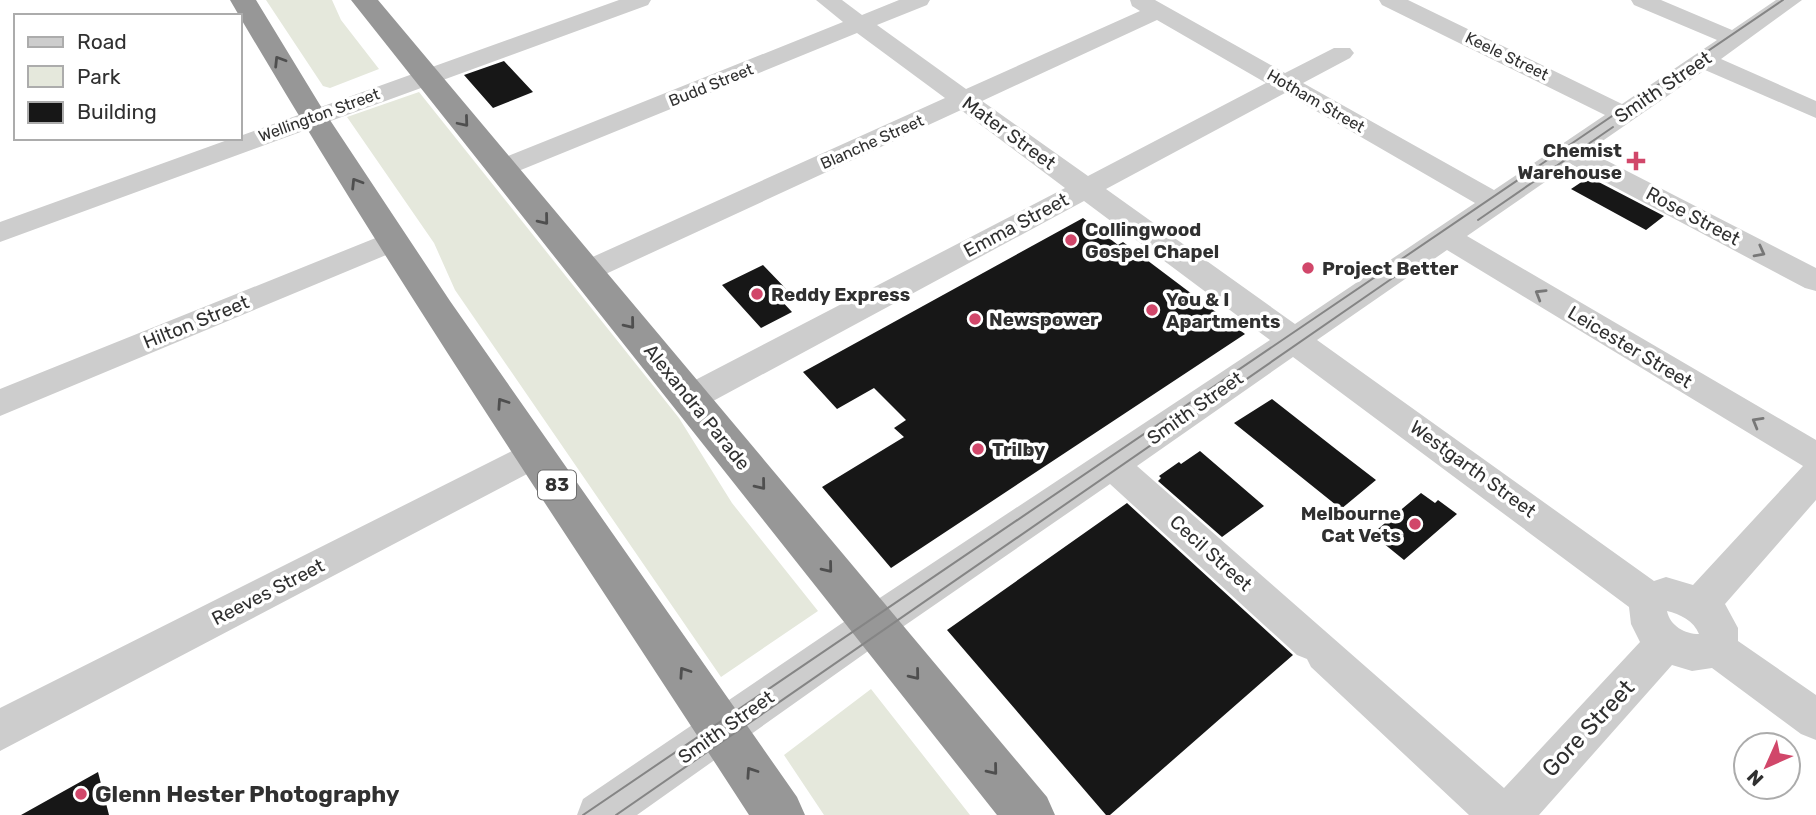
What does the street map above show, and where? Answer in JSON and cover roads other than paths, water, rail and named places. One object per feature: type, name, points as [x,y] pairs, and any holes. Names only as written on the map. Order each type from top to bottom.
[{"type":"highway","name":"Alexandra Parade","points":[[364,0],[1030,815]]},
{"type":"highway","name":"83","points":[[247,6],[393,241],[779,815]]},
{"type":"street","name":"Wellington Street","points":[[242,139],[621,0]]},
{"type":"street","name":"Wellington Street","points":[[423,72],[640,0]]},
{"type":"street","name":"Mater Street","points":[[827,0],[1084,189],[1295,339]]},
{"type":"street","name":"Budd Street","points":[[502,168],[919,0]]},
{"type":"street","name":"Keele Street","points":[[1390,0],[1623,114]]},
{"type":"street","points":[[1643,0],[1734,38]]},
{"type":"street","name":"Smith Street","points":[[599,815],[874,624],[1791,0]]},
{"type":"street","name":"Hotham Street","points":[[1148,6],[1494,202]]},
{"type":"street","name":"Blanche Street","points":[[587,271],[965,100],[1148,6]]},
{"type":"street","name":"Emma Street","points":[[690,397],[1342,53]]},
{"type":"street","points":[[1703,60],[1816,110]]},
{"type":"street","name":"Wellington Street","points":[[242,132],[311,112]]},
{"type":"street","points":[[0,220],[220,140]]},
{"type":"street","name":"Wellington Street","points":[[0,232],[238,140]]},
{"type":"street","name":"Rose Street","points":[[1569,152],[1816,281]]},
{"type":"street","name":"Leicester Street","points":[[1445,236],[1816,457]]},
{"type":"street","name":"Hilton Street","points":[[0,403],[393,241]]},
{"type":"street","name":"Westgarth Street","points":[[1295,339],[1650,600]]},
{"type":"street","name":"Reeves Street","points":[[0,730],[536,453]]},
{"type":"street","name":"Cecil Street","points":[[1111,464],[1501,815]]},
{"type":"street","points":[[1699,605],[1816,476]]},
{"type":"street","points":[[1677,595],[1699,605],[1716,622],[1720,641],[1716,648],[1700,654],[1690,653],[1667,642],[1651,625],[1648,615],[1650,600],[1657,596],[1677,595]]},
{"type":"street","name":"Gore Street","points":[[1509,815],[1667,642]]},
{"type":"street","points":[[1716,648],[1816,720]]},
{"type":"tram line","points":[[583,815],[1783,0]]},
{"type":"tram line","points":[[1478,220],[1613,127]]},
{"type":"tram line","points":[[616,815],[1397,275]]},
{"type":"place","name":"Chemist Warehouse","points":[[1636,161]]},
{"type":"place","name":"Collingwood Gospel Chapel","points":[[1071,240]]},
{"type":"place","name":"Project Better","points":[[1308,268]]},
{"type":"place","name":"Reddy Express","points":[[757,294]]},
{"type":"place","name":"You & I Apartments","points":[[1152,310]]},
{"type":"place","name":"Newspower","points":[[975,319]]},
{"type":"place","name":"Trilby","points":[[978,449]]},
{"type":"place","name":"Melbourne Cat Vets","points":[[1415,524]]},
{"type":"place","name":"Glenn Hester Photography","points":[[81,794]]}]
